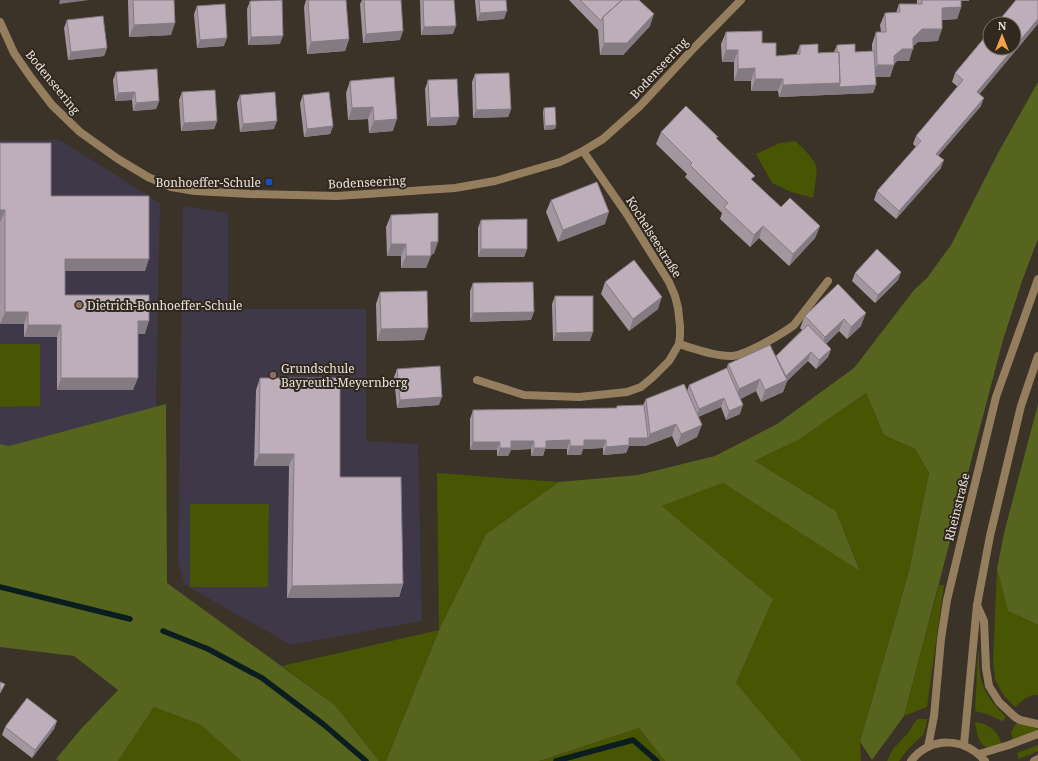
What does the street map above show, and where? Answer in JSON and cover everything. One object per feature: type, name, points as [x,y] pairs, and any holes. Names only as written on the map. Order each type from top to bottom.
[{"type":"street","name":"Bodenseering","points":[[0,22],[14,53],[52,104],[80,132],[118,159],[148,177],[179,189],[195,191],[338,196],[455,188],[495,181],[560,162],[583,151],[603,139],[640,106],[741,0]]},
{"type":"street","name":"Kochelseestraße","points":[[477,380],[524,395],[578,398],[627,392],[641,387],[653,377],[669,361],[679,344],[680,326],[678,308],[669,282],[626,213],[583,151]]},
{"type":"street","name":"Rheinstraße","points":[[928,747],[934,716],[941,639],[947,600],[996,398],[1038,279]]},
{"type":"street","points":[[679,344],[718,355],[734,356],[743,353],[794,325],[828,281]]},
{"type":"street","points":[[964,746],[977,605],[990,536],[1021,406],[1038,356]]},
{"type":"street","points":[[977,605],[984,621],[986,668],[989,686],[999,702],[1015,717],[1020,720],[1038,724]]},
{"type":"street","points":[[911,761],[919,752],[934,744],[951,742],[964,746],[982,758],[1009,745],[1038,734]]},
{"type":"street","points":[[1034,761],[1038,759]]},
{"type":"shaded area","name":"Dietrich-Bonhoeffer-Schule","points":[[0,140],[60,140],[160,203],[156,407],[9,446],[0,445]]},
{"type":"shaded area","name":"Grundschule Bayreuth-Meyernberg","points":[[183,206],[228,213],[228,309],[366,309],[366,441],[418,444],[422,621],[291,645],[185,585],[178,563]]},
{"type":"green space","points":[[1038,82],[1038,239],[1022,281],[1003,340],[904,716],[872,760],[860,742],[909,571],[929,473],[915,449],[884,435],[866,393],[800,439],[755,461],[836,511],[860,571],[723,483],[662,506],[773,599],[736,683],[802,761],[665,761],[639,728],[539,761],[386,761],[439,630],[486,534],[559,482],[638,475],[715,456],[777,424],[854,368],[914,290],[927,278],[951,245],[998,153]]},
{"type":"green space","points":[[795,141],[810,156],[816,166],[813,198],[791,192],[772,183],[756,154],[780,143]]},
{"type":"green space","points":[[0,344],[40,344],[40,406],[0,407]]},
{"type":"green space","points":[[866,393],[884,435],[915,449],[929,473],[909,571],[860,742],[861,761],[802,761],[736,683],[773,599],[662,506],[723,483],[860,570],[836,511],[755,461],[800,439]]},
{"type":"green space","points":[[166,404],[167,583],[335,705],[379,761],[241,761],[201,725],[154,707],[118,761],[59,761],[56,759],[80,730],[118,690],[74,656],[0,647],[0,444],[9,446]]},
{"type":"green space","points":[[1038,404],[1038,625],[1008,611],[997,569],[1004,533]]},
{"type":"green space","points":[[437,473],[559,482],[486,534],[439,630]]},
{"type":"green space","points":[[190,504],[269,504],[268,587],[190,587]]},
{"type":"green space","points":[[997,569],[1008,611],[1038,625],[1038,695],[1028,697],[1015,707],[1004,696],[995,680],[993,661]]},
{"type":"green space","points":[[939,585],[944,585],[927,707],[904,716]]},
{"type":"green space","points":[[439,630],[386,761],[379,761],[335,705],[282,666]]},
{"type":"green space","points":[[978,653],[981,681],[990,698],[1006,717],[1002,721],[987,714],[975,711]]},
{"type":"green space","points":[[154,707],[201,725],[241,761],[118,761]]},
{"type":"green space","points":[[927,719],[923,735],[908,749],[899,761],[887,761],[893,749],[909,732],[916,720]]},
{"type":"green space","points":[[975,722],[993,729],[1002,745],[992,748],[981,743]]},
{"type":"green space","points":[[1016,723],[1038,726],[1038,731],[1013,741],[1011,733]]},
{"type":"green space","points":[[639,728],[665,761],[539,761]]},
{"type":"green space","points":[[1038,745],[1038,751],[1019,759],[1017,753]]},
{"type":"building","points":[[133,0],[174,0],[175,23],[134,25]]},
{"type":"building","points":[[282,0],[283,36],[251,37],[250,1]]},
{"type":"building","points":[[308,0],[346,0],[349,39],[311,42]]},
{"type":"building","points":[[364,0],[401,0],[403,31],[366,34]]},
{"type":"building","points":[[423,0],[454,0],[456,26],[424,27]]},
{"type":"building","points":[[479,0],[506,0],[507,11],[480,13]]},
{"type":"building","points":[[580,0],[622,0],[603,17],[601,21]]},
{"type":"building","points":[[622,0],[639,0],[654,14],[627,43],[604,43],[603,17]]},
{"type":"building","points":[[922,0],[961,0],[961,7],[942,8],[942,29],[922,29],[913,38],[913,49],[902,49],[894,56],[894,65],[877,65],[876,32],[886,32],[885,13],[900,12],[899,4],[922,4]]},
{"type":"building","points":[[1016,0],[1038,0],[1038,19],[1022,38],[1022,16],[1003,16]]},
{"type":"building","points":[[225,4],[227,38],[200,40],[197,6]]},
{"type":"building","points":[[103,16],[107,48],[71,52],[67,20]]},
{"type":"building","points":[[762,31],[762,43],[776,43],[776,56],[800,54],[800,45],[818,44],[818,53],[839,52],[840,83],[783,85],[783,79],[755,79],[755,68],[738,69],[738,50],[726,50],[726,32]]},
{"type":"building","points":[[982,41],[982,56],[1007,56],[977,92],[984,98],[936,154],[944,160],[899,211],[877,191],[921,141],[916,136],[963,80],[955,73]]},
{"type":"building","points":[[855,44],[855,52],[874,51],[876,85],[839,87],[839,52],[837,52],[837,45]]},
{"type":"building","points":[[157,69],[159,101],[136,103],[135,92],[118,93],[116,72]]},
{"type":"building","points":[[509,73],[511,109],[476,110],[475,74]]},
{"type":"building","points":[[394,77],[397,119],[374,121],[373,107],[352,108],[350,81]]},
{"type":"building","points":[[457,79],[459,117],[430,118],[428,80]]},
{"type":"building","points":[[215,90],[217,121],[184,123],[182,92]]},
{"type":"building","points":[[275,92],[277,121],[243,124],[240,95]]},
{"type":"building","points":[[329,92],[333,126],[307,129],[303,95]]},
{"type":"building","points":[[686,106],[755,176],[751,179],[781,207],[790,198],[820,226],[793,254],[763,226],[754,235],[724,207],[728,203],[690,165],[692,163],[661,132]]},
{"type":"building","points":[[555,107],[556,125],[545,126],[544,108]]},
{"type":"building","points":[[0,143],[51,143],[51,196],[149,196],[149,259],[65,259],[65,295],[149,295],[149,321],[138,321],[138,378],[61,378],[61,325],[28,325],[28,312],[5,312],[5,210],[0,210]]},
{"type":"building","points":[[597,182],[609,212],[563,230],[551,200]]},
{"type":"building","points":[[438,213],[438,242],[431,242],[431,256],[406,256],[406,244],[391,244],[391,215]]},
{"type":"building","points":[[527,219],[527,249],[481,249],[481,220]]},
{"type":"building","points":[[877,249],[901,272],[878,295],[855,273]]},
{"type":"building","points":[[634,260],[662,297],[633,319],[605,282]]},
{"type":"building","points":[[533,282],[534,312],[473,313],[473,283]]},
{"type":"building","points":[[838,284],[866,313],[851,327],[844,319],[825,337],[805,316]]},
{"type":"building","points":[[427,291],[428,328],[381,329],[380,292]]},
{"type":"building","points":[[555,296],[593,296],[593,332],[556,333]]},
{"type":"building","points":[[808,325],[831,349],[819,360],[811,352],[786,376],[776,356]]},
{"type":"building","points":[[770,345],[787,380],[765,390],[760,379],[739,389],[728,364]]},
{"type":"building","points":[[440,366],[442,397],[400,400],[397,369]]},
{"type":"building","points":[[727,368],[743,405],[729,411],[724,398],[699,409],[689,385]]},
{"type":"building","points":[[260,378],[340,378],[340,477],[401,477],[403,584],[292,586],[294,454],[259,454]]},
{"type":"building","points":[[684,384],[702,425],[681,434],[676,424],[650,434],[646,399]]},
{"type":"building","points":[[644,405],[648,438],[629,438],[629,445],[606,447],[606,440],[584,440],[584,446],[570,446],[570,440],[546,441],[546,448],[534,448],[534,441],[511,441],[511,448],[500,448],[500,442],[473,442],[473,410],[617,408],[617,406]]},
{"type":"building","points":[[0,682],[5,684],[0,693]]},
{"type":"building","points":[[27,698],[57,721],[35,750],[5,727]]},
{"type":"waterway","points":[[0,587],[130,619]]},
{"type":"waterway","points":[[163,631],[208,649],[262,678],[323,724],[366,761]]},
{"type":"waterway","points":[[556,761],[633,740],[657,761]]},
{"type":"place","name":"Bonhoeffer-Schule","points":[[269,182]]},
{"type":"place","name":"Dietrich-Bonhoeffer-Schule","points":[[79,305]]},
{"type":"place","name":"Grundschule Bayreuth-Meyernberg","points":[[273,375]]}]
